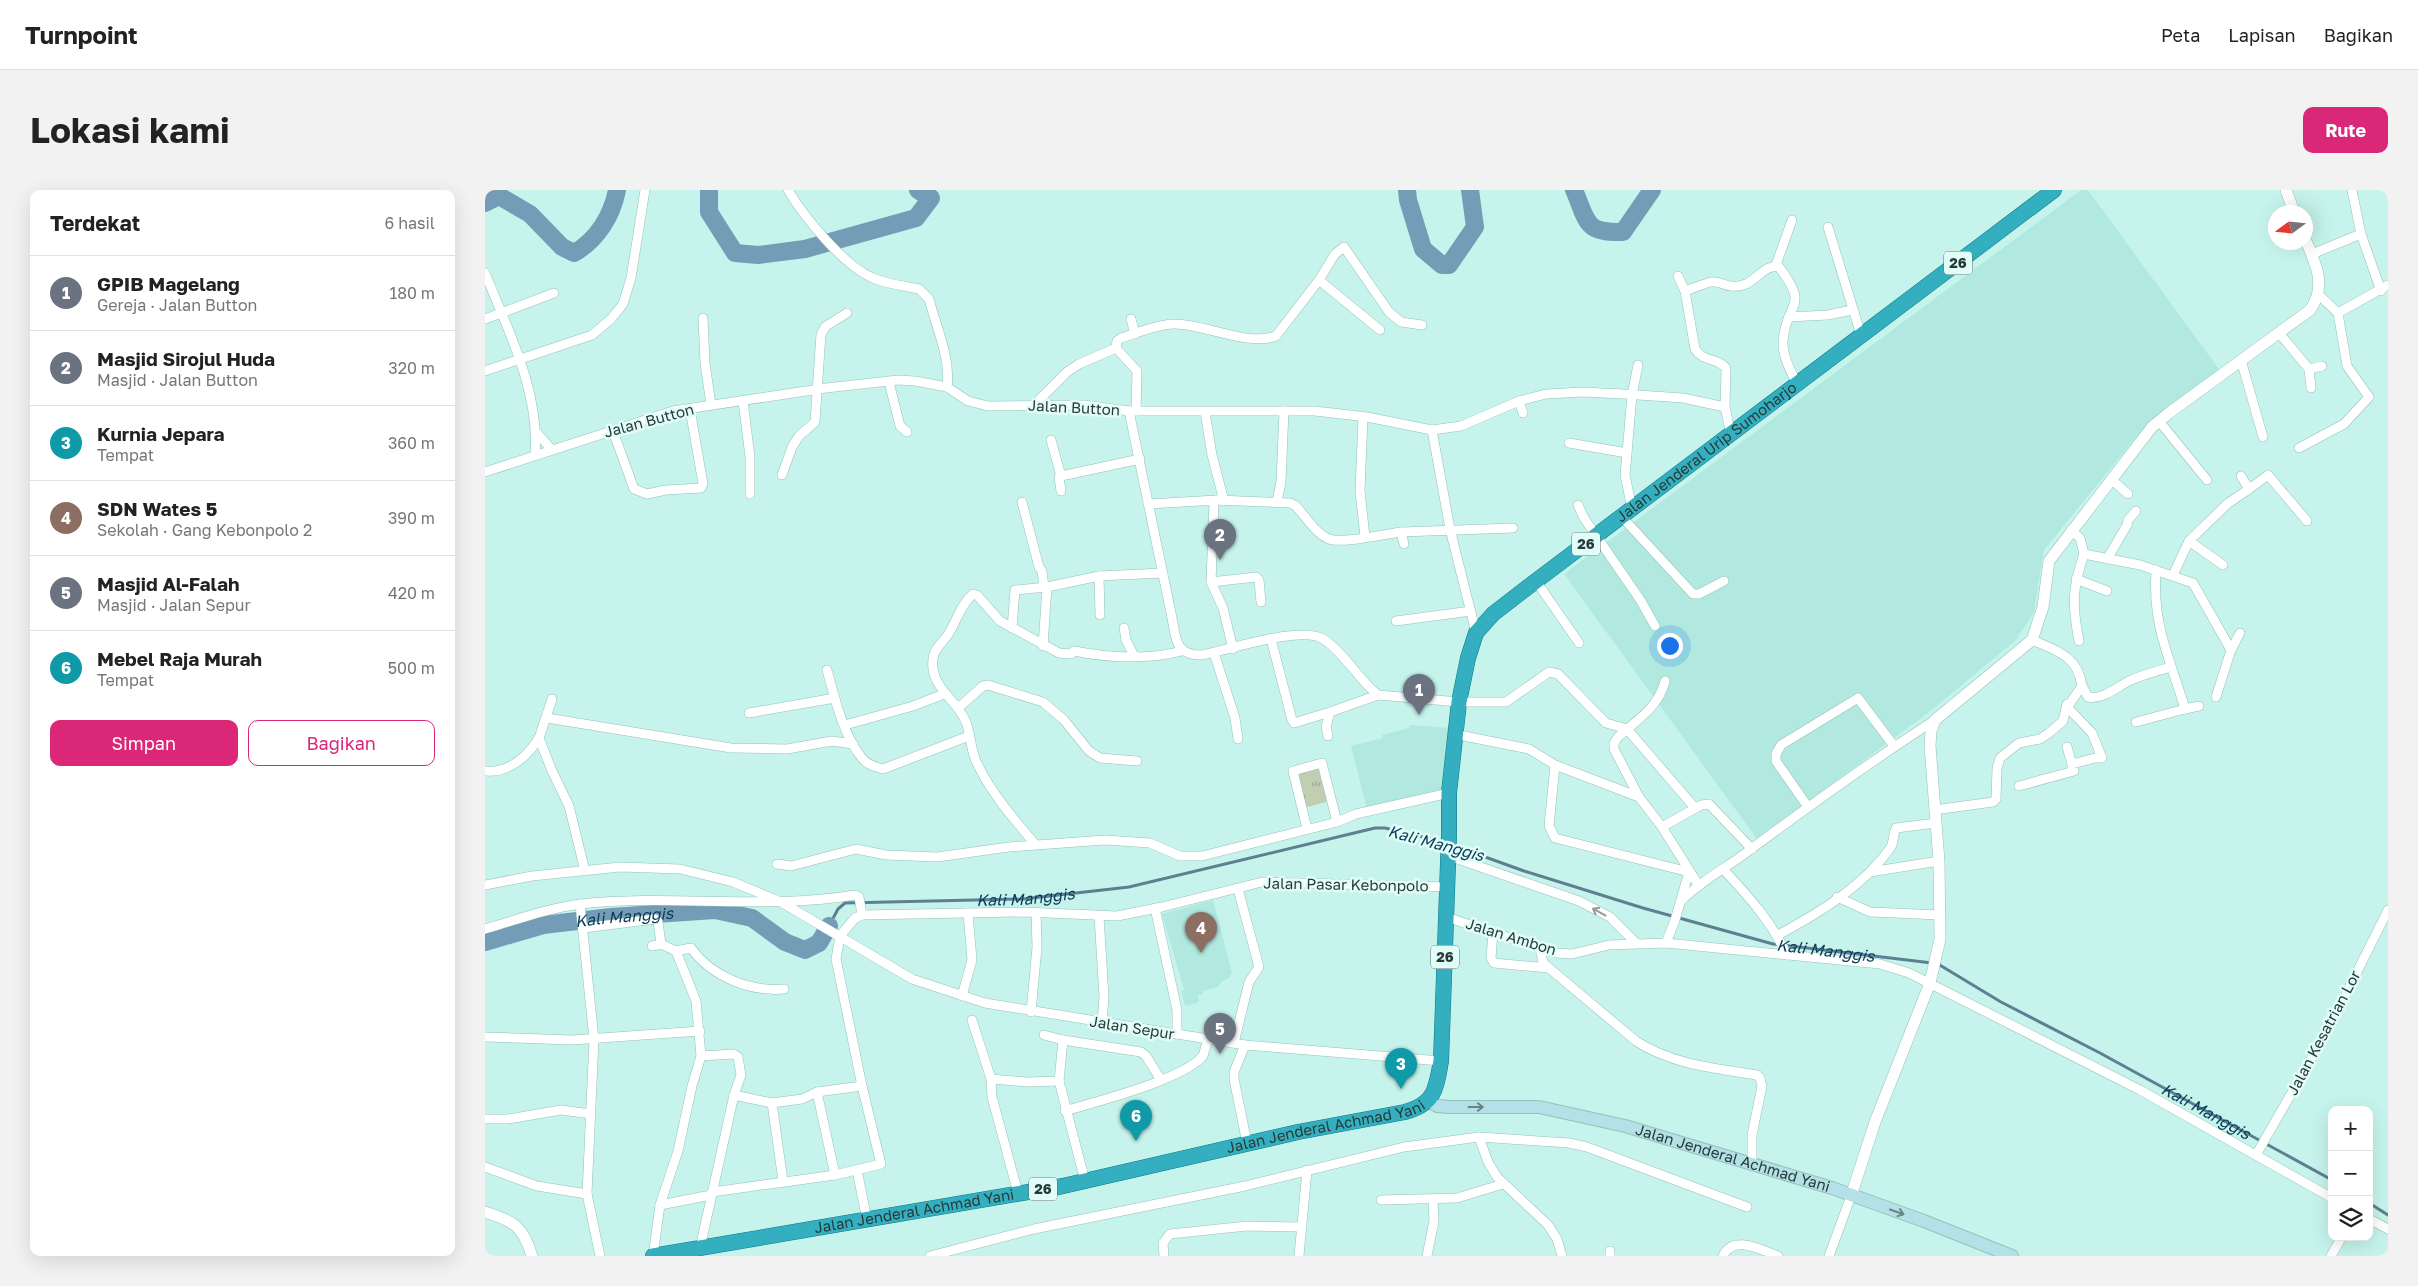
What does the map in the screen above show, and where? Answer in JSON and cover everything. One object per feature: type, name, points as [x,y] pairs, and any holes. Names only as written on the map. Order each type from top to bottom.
[{"type":"highway","name":"Jalan Jenderal Urip Sumoharjo","points":[[1429,1101],[1437,1085],[1441,1061],[1449,854],[1449,793],[1454,734],[1467,658],[1476,633],[1493,614],[2054,190]]},
{"type":"highway","name":"Jalan Jenderal Achmad Yani","points":[[653,1256],[701,1252],[1085,1181],[1247,1143],[1405,1112],[1419,1108],[1429,1101]]},
{"type":"main road","name":"Jalan Jenderal Achmad Yani","points":[[1429,1101],[1437,1106],[1450,1108],[1539,1107],[1625,1126],[1711,1150],[1851,1196],[1924,1221],[2012,1256]]},
{"type":"street","points":[[485,371],[592,335],[611,319],[623,304],[631,278],[645,190]]},
{"type":"street","points":[[788,190],[811,224],[822,233],[841,256],[874,279],[919,289],[925,294],[929,299],[945,356],[949,375],[947,387]]},
{"type":"street","points":[[2285,190],[2292,205]]},
{"type":"street","points":[[2338,313],[2385,288],[2361,234],[2353,190]]},
{"type":"street","points":[[1685,291],[1713,282],[1728,287],[1741,286],[1776,265],[1792,220]]},
{"type":"street","points":[[1828,226],[1861,335]]},
{"type":"street","points":[[2312,254],[2361,234]]},
{"type":"street","points":[[1116,348],[1117,341],[1121,338],[1172,324],[1193,326],[1218,333],[1268,339],[1276,336],[1319,280],[1335,254],[1344,247],[1389,312],[1401,322],[1422,325]]},
{"type":"street","points":[[1681,902],[1699,886],[1724,870],[1808,807],[1894,746],[1935,720],[2032,640],[2043,607],[2049,561],[2071,530],[2159,421],[2279,333],[2309,310],[2316,302],[2320,281],[2310,250]]},
{"type":"street","points":[[1776,265],[1784,273],[1795,292],[1797,301],[1789,316],[1783,341],[1785,353],[1797,384]]},
{"type":"street","points":[[485,273],[519,361],[529,394],[537,433],[535,455]]},
{"type":"street","points":[[1678,276],[1685,291],[1695,349],[1699,356],[1717,362],[1726,368],[1725,406],[1731,435]]},
{"type":"street","points":[[1319,280],[1380,330]]},
{"type":"street","points":[[485,319],[554,293]]},
{"type":"street","points":[[2299,448],[2344,424],[2369,398],[2347,366],[2338,313],[2318,294]]},
{"type":"street","points":[[1789,316],[1827,315],[1852,310]]},
{"type":"street","points":[[782,475],[792,447],[799,436],[815,422],[821,334],[826,326],[847,313]]},
{"type":"street","points":[[703,318],[705,363],[711,406]]},
{"type":"street","points":[[1131,319],[1135,334]]},
{"type":"street","points":[[2279,333],[2309,369],[2311,388]]},
{"type":"street","points":[[1116,348],[1137,371],[1132,411],[1315,411],[1363,417],[1432,430],[1461,426],[1519,401],[1546,394],[1583,392],[1683,398],[1725,406]]},
{"type":"street","points":[[1035,404],[1067,372],[1079,364],[1116,348]]},
{"type":"street","points":[[2241,360],[2263,437]]},
{"type":"street","points":[[1638,365],[1632,395],[1625,475],[1627,513],[1688,591],[1699,594],[1724,582]]},
{"type":"street","points":[[2309,369],[2322,366]]},
{"type":"street","name":"Jalan Button","points":[[485,472],[673,411],[816,390],[907,380],[947,387],[968,401],[979,405],[1083,405],[1132,411],[1148,504],[1178,644],[1182,651]]},
{"type":"street","points":[[889,382],[900,426],[907,432]]},
{"type":"street","points":[[743,400],[750,456],[750,494]]},
{"type":"street","points":[[1519,401],[1523,413]]},
{"type":"street","points":[[613,431],[634,489],[642,494],[647,494],[666,490],[701,488],[703,484],[691,408]]},
{"type":"street","points":[[1277,502],[1281,482],[1284,411]]},
{"type":"street","points":[[1205,412],[1221,500]]},
{"type":"street","points":[[1363,417],[1360,491],[1365,537]]},
{"type":"street","points":[[2159,421],[2207,480]]},
{"type":"street","points":[[1432,430],[1450,529],[1476,633]]},
{"type":"street","points":[[537,433],[552,450]]},
{"type":"street","points":[[1051,440],[1061,476],[1059,477],[1061,491]]},
{"type":"street","points":[[1569,443],[1627,453]]},
{"type":"street","points":[[1061,476],[1140,459]]},
{"type":"street","points":[[2173,575],[2189,541],[2227,504],[2269,475],[2307,521]]},
{"type":"street","points":[[2241,476],[2249,489]]},
{"type":"street","points":[[2112,480],[2128,494]]},
{"type":"street","points":[[1221,500],[1213,504],[1211,582],[1223,608],[1233,649]]},
{"type":"street","points":[[1148,504],[1221,500],[1277,502],[1296,506],[1323,536],[1330,540],[1341,541],[1401,532],[1513,528]]},
{"type":"street","points":[[1022,502],[1045,587],[1043,646]]},
{"type":"street","points":[[1578,505],[1584,518],[1598,535],[1655,626]]},
{"type":"street","points":[[2107,559],[2128,520],[2136,511]]},
{"type":"street","points":[[2071,530],[2080,538],[2084,554],[2076,579],[2073,608],[2079,641]]},
{"type":"street","points":[[1401,532],[1404,544]]},
{"type":"street","points":[[2189,541],[2223,565]]},
{"type":"street","points":[[2084,554],[2156,570],[2193,583],[2231,650]]},
{"type":"street","points":[[2156,570],[2154,594],[2157,622],[2185,709]]},
{"type":"street","points":[[1012,628],[1015,590],[1045,587],[1099,576],[1163,573]]},
{"type":"street","points":[[1099,576],[1100,615]]},
{"type":"street","points":[[1211,582],[1256,578],[1259,580],[1261,602]]},
{"type":"street","points":[[2076,579],[2107,592]]},
{"type":"street","points":[[1537,581],[1579,643]]},
{"type":"street","points":[[1035,844],[1001,804],[975,760],[966,721],[958,708],[944,694],[933,668],[934,655],[973,594],[977,595],[995,616],[1012,628],[1043,646],[1064,654],[1071,654],[1074,651],[1095,655],[1157,656],[1182,651],[1191,655],[1214,653],[1300,634],[1319,636],[1355,669],[1378,695]]},
{"type":"street","points":[[1396,621],[1471,611]]},
{"type":"street","points":[[1123,628],[1126,640],[1134,656]]},
{"type":"street","points":[[2216,697],[2231,650],[2240,632]]},
{"type":"street","points":[[1271,639],[1294,723],[1378,695],[1459,702],[1505,702],[1549,672],[1558,674],[1606,723],[1627,729],[1695,808]]},
{"type":"street","points":[[2032,640],[2072,660],[2079,671],[2082,685],[2087,695],[2094,697],[2113,691],[2129,681],[2171,667]]},
{"type":"street","points":[[1214,653],[1235,718],[1238,738]]},
{"type":"street","points":[[827,670],[835,698],[853,744],[863,760],[873,766],[883,769],[969,736]]},
{"type":"street","points":[[1665,681],[1662,694],[1657,702],[1618,736],[1614,743],[1614,749],[1639,797],[1662,827],[1699,886]]},
{"type":"street","points":[[958,708],[983,686],[988,685],[1005,690],[1038,700],[1049,707],[1095,755],[1109,760],[1137,761]]},
{"type":"street","points":[[1935,810],[1993,802],[1996,799],[1997,768],[2000,758],[2019,743],[2040,739],[2063,721],[2066,705],[2080,685],[2082,685]]},
{"type":"street","points":[[2072,764],[2102,758],[2092,733],[2068,706],[2082,685]]},
{"type":"street","points":[[832,741],[846,727],[944,694]]},
{"type":"street","points":[[749,713],[835,698]]},
{"type":"street","points":[[1808,807],[1776,761],[1776,754],[1781,745],[1858,698],[1894,746]]},
{"type":"street","points":[[485,771],[502,770],[517,763],[533,748],[547,718],[552,699]]},
{"type":"street","points":[[2136,722],[2199,706]]},
{"type":"street","points":[[1328,736],[1326,726],[1330,712]]},
{"type":"street","points":[[2058,732],[2074,714]]},
{"type":"street","points":[[547,718],[731,748],[787,749],[832,741],[853,744]]},
{"type":"street","points":[[1829,1256],[1875,1122],[1930,983],[1937,955],[1940,939],[1939,861],[1930,746],[1931,731],[1935,720]]},
{"type":"street","points":[[1454,734],[1529,749],[1555,765],[1639,797]]},
{"type":"street","points":[[539,738],[569,806],[585,871]]},
{"type":"street","points":[[2019,786],[2074,771],[2067,747]]},
{"type":"street","points":[[1307,829],[1293,771],[1321,763],[1337,822]]},
{"type":"street","points":[[1555,765],[1549,826],[1555,838],[1689,872]]},
{"type":"street","points":[[777,864],[791,866],[856,849],[886,855],[937,857],[1035,844],[1105,840],[1150,843],[1180,856],[1202,856],[1337,822],[1356,814],[1449,793]]},
{"type":"street","points":[[1662,827],[1695,808],[1712,804],[1752,849]]},
{"type":"street","points":[[1780,939],[1837,897],[1849,891],[1870,872],[1893,844],[1896,828],[1936,824]]},
{"type":"street","points":[[1449,854],[1579,901],[1609,917],[1636,943]]},
{"type":"street","points":[[1870,872],[1939,861]]},
{"type":"street","name":"Jalan Sepur","points":[[485,885],[532,876],[620,867],[680,869],[733,882],[781,902],[912,979],[985,1003],[1031,1012],[1245,1045],[1441,1061]]},
{"type":"street","points":[[1724,870],[1760,908],[1780,939],[1786,953]]},
{"type":"street","points":[[1666,943],[1681,902],[1689,872]]},
{"type":"street","name":"Jalan Pasar Kebonpolo","points":[[862,913],[1036,912],[1117,916],[1262,882],[1286,881],[1447,887]]},
{"type":"street","points":[[1234,1043],[1249,982],[1259,968],[1238,889]]},
{"type":"street","points":[[485,929],[543,912],[581,906],[667,900],[781,902],[855,895],[860,901],[862,913],[836,935],[836,959],[862,1086],[881,1164],[857,1170],[783,1181],[660,1205]]},
{"type":"street","points":[[1837,897],[1870,912],[1940,915]]},
{"type":"street","points":[[581,906],[594,1039],[587,1194],[600,1256]]},
{"type":"street","points":[[1155,908],[1177,1010],[1177,1034]]},
{"type":"street","name":"Jalan Kesatrian Lor","points":[[2256,1155],[2330,1026],[2388,910]]},
{"type":"street","points":[[1031,1012],[1037,957],[1036,912]]},
{"type":"street","points":[[961,996],[972,960],[969,913]]},
{"type":"street","points":[[1099,916],[1104,997],[1102,1023]]},
{"type":"street","name":"Jalan Ambon","points":[[1446,916],[1556,953],[1572,954],[1609,945],[1666,943],[1786,953],[1880,964],[1909,973],[2140,1090],[2328,1196]]},
{"type":"street","points":[[584,926],[655,919],[658,922],[657,945],[676,951],[691,948],[701,962],[749,988],[784,989]]},
{"type":"street","points":[[1493,932],[1491,958],[1494,963],[1550,968]]},
{"type":"street","points":[[1540,948],[1543,963],[1651,1051],[1689,1064],[1757,1075],[1761,1078],[1762,1086],[1752,1135],[1752,1164]]},
{"type":"street","points":[[653,1256],[660,1205],[678,1151],[692,1086],[701,1056],[696,1001],[676,951]]},
{"type":"street","points":[[973,1020],[991,1079],[992,1097],[1018,1193]]},
{"type":"street","points":[[485,1037],[572,1040],[700,1031]]},
{"type":"street","points":[[1044,1035],[1063,1040],[1141,1052],[1146,1056],[1161,1080]]},
{"type":"street","points":[[1065,1111],[1161,1080],[1200,1059],[1208,1039]]},
{"type":"street","points":[[1063,1040],[1059,1081],[1065,1111],[1085,1181]]},
{"type":"street","points":[[1245,1045],[1234,1072],[1234,1079],[1247,1143]]},
{"type":"street","points":[[701,1056],[734,1054],[738,1057],[741,1075],[712,1194],[701,1252]]},
{"type":"street","points":[[991,1079],[1027,1082],[1059,1081]]},
{"type":"street","points":[[735,1095],[772,1103],[802,1099],[817,1092],[862,1086]]},
{"type":"street","points":[[817,1092],[835,1174]]},
{"type":"street","points":[[772,1103],[783,1181]]},
{"type":"street","points":[[485,1119],[507,1119],[561,1110],[591,1114]]},
{"type":"street","points":[[1479,1137],[1488,1162],[1503,1184],[1548,1225],[1557,1239],[1561,1256]]},
{"type":"street","points":[[930,1256],[1034,1230],[1245,1186],[1403,1147],[1479,1137],[1569,1142],[1747,1207]]},
{"type":"street","points":[[485,1167],[537,1186],[587,1194]]},
{"type":"street","points":[[857,1170],[867,1220]]},
{"type":"street","points":[[1299,1256],[1307,1170]]},
{"type":"street","points":[[1381,1200],[1457,1198],[1503,1184]]},
{"type":"street","points":[[1427,1256],[1434,1220],[1433,1199]]},
{"type":"street","points":[[485,1212],[508,1219],[519,1227],[527,1239],[532,1256]]},
{"type":"street","points":[[2373,1221],[2388,1229]]},
{"type":"street","points":[[1164,1256],[1163,1243],[1170,1234],[1247,1226],[1303,1227]]},
{"type":"street","points":[[2331,1256],[2340,1241]]},
{"type":"street","points":[[1723,1256],[1729,1247],[1737,1244],[1750,1246],[1778,1256]]},
{"type":"shaded area","points":[[2081,190],[2088,190],[2221,372],[2141,431],[2044,550],[2034,612],[2016,640],[1928,713],[1757,839],[1564,574]]},
{"type":"shaded area","points":[[1409,725],[1450,728],[1447,790],[1367,809],[1351,746],[1383,738],[1382,735],[1409,728]]},
{"type":"shaded area","points":[[1213,900],[1232,973],[1218,987],[1203,991],[1203,994],[1198,995],[1199,1002],[1185,1006],[1181,991],[1184,990],[1162,914]]},
{"type":"green space","points":[[1320,767],[1329,801],[1304,808],[1296,774]]},
{"type":"waterway","points":[[485,203],[499,196],[530,214],[562,247],[574,253],[590,241],[602,226],[615,200],[617,190]]},
{"type":"waterway","points":[[709,190],[709,212],[735,253],[758,255],[805,249],[916,218],[931,198],[918,190]]},
{"type":"waterway","points":[[1407,190],[1408,200],[1423,249],[1442,265],[1449,265],[1475,227],[1470,190]]},
{"type":"waterway","points":[[1574,190],[1585,218],[1589,223],[1594,228],[1610,232],[1623,232],[1652,190]]},
{"type":"waterway","name":"Kali Manggis","points":[[829,926],[838,909],[845,903],[1023,899],[1129,887],[1375,828],[1385,828],[1444,842]]},
{"type":"waterway","name":"Kali Manggis","points":[[1452,845],[1524,871],[1643,908],[1773,944],[1932,963]]},
{"type":"waterway","name":"Kali Manggis","points":[[485,942],[543,925],[611,917],[715,910],[752,918],[785,942],[805,950],[819,943],[829,926]]},
{"type":"waterway","name":"Kali Manggis","points":[[1938,964],[2001,1002],[2100,1053],[2328,1178]]},
{"type":"waterway","name":"Kali Manggis","points":[[2373,1206],[2388,1215]]},
{"type":"place","name":"Masjid Sirojul Huda","points":[[1220,560]]},
{"type":"place","name":"GPIB Magelang","points":[[1419,715]]},
{"type":"place","name":"SDN Wates 5","points":[[1201,953]]},
{"type":"place","name":"Masjid Al-Falah","points":[[1220,1054]]},
{"type":"place","name":"Kurnia Jepara","points":[[1401,1089]]},
{"type":"place","name":"Mebel Raja Murah","points":[[1136,1141]]}]
